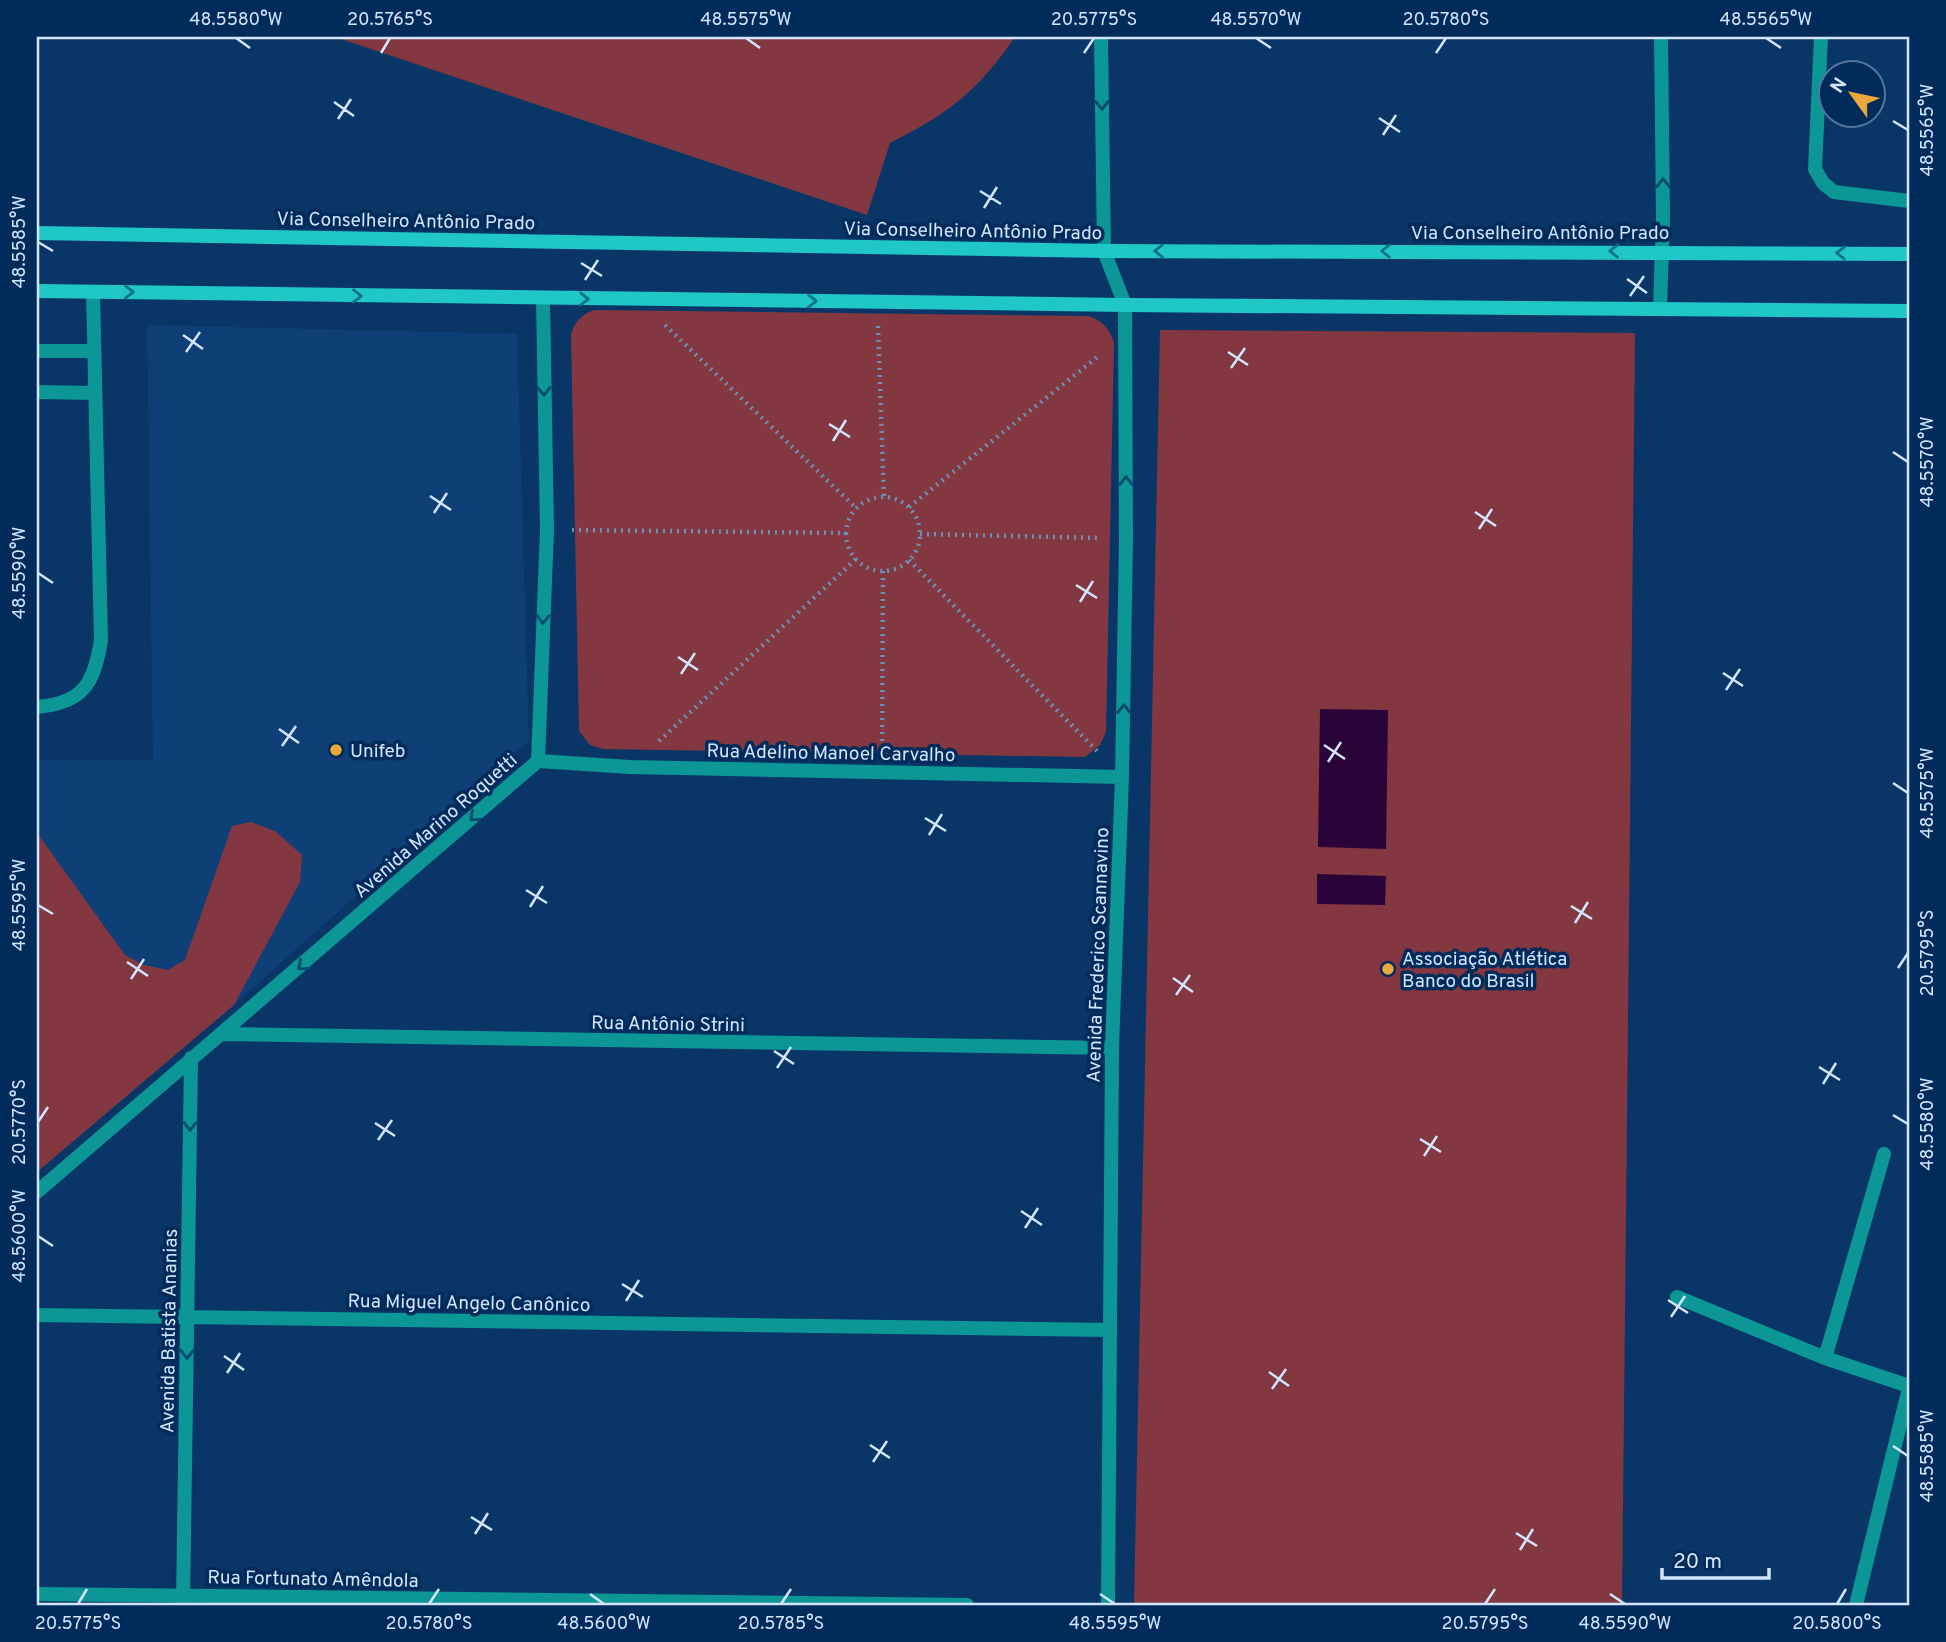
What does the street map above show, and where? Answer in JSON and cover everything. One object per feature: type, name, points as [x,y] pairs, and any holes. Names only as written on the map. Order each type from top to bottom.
[{"type":"main road","name":"Via Conselheiro Antônio Prado","points":[[37,233],[1104,251],[1909,254]]},
{"type":"main road","points":[[37,291],[639,300],[1909,312]]},
{"type":"street","points":[[1101,37],[1104,251],[1125,305]]},
{"type":"street","points":[[1660,308],[1663,217],[1661,37]]},
{"type":"street","points":[[1821,37],[1815,169],[1823,183],[1834,192],[1909,201]]},
{"type":"street","points":[[37,707],[68,702],[80,694],[97,666],[101,640],[93,292]]},
{"type":"street","name":"Avenida Marino Roquetti","points":[[37,1192],[538,761],[547,530],[543,298]]},
{"type":"street","name":"Avenida Frederico Scannavino","points":[[1108,1605],[1112,1048],[1122,777],[1126,538],[1125,305]]},
{"type":"street","points":[[37,351],[94,351]]},
{"type":"street","points":[[37,392],[95,393]]},
{"type":"street","name":"Rua Adelino Manoel Carvalho","points":[[538,761],[630,767],[1122,777]]},
{"type":"street","name":"Rua Antônio Strini","points":[[223,1034],[1112,1048]]},
{"type":"street","name":"Avenida Batista Ananias","points":[[183,1601],[191,1058]]},
{"type":"street","points":[[1825,1358],[1884,1154]]},
{"type":"street","points":[[1677,1297],[1825,1358],[1909,1387],[1856,1605]]},
{"type":"street","name":"Rua Miguel Angelo Canônico","points":[[37,1315],[1110,1330]]},
{"type":"street","name":"Rua Fortunato Amêndola","points":[[37,1594],[183,1601],[967,1605]]},
{"type":"path","points":[[639,300],[856,508]]},
{"type":"path","points":[[877,302],[884,497]]},
{"type":"path","points":[[909,507],[1125,336]]},
{"type":"path","points":[[884,497],[898,500],[909,507],[918,520],[920,534],[917,549],[909,560],[897,568],[883,571],[868,568],[856,559],[849,547],[846,533],[856,508],[869,499],[884,497]]},
{"type":"path","points":[[547,530],[846,533]]},
{"type":"path","points":[[920,534],[1126,538]]},
{"type":"path","points":[[630,767],[856,559]]},
{"type":"path","points":[[909,560],[1122,777]]},
{"type":"path","points":[[882,772],[883,571]]},
{"type":"shaded area","points":[[335,37],[1015,37],[988,72],[960,99],[929,122],[890,143],[867,215]]},
{"type":"shaded area","points":[[594,310],[1088,316],[1108,329],[1114,343],[1106,732],[1100,745],[1085,757],[603,749],[590,745],[579,731],[571,335],[579,319]]},
{"type":"shaded area","name":"Unifeb","points":[[147,325],[517,334],[529,741],[234,1005],[37,1172],[37,760],[153,760]]},
{"type":"shaded area","name":"Associação Atlética Banco do Brasil","points":[[1160,330],[1635,333],[1622,1605],[1134,1605]]},
{"type":"shaded area","points":[[1320,709],[1388,710],[1386,849],[1318,847]]},
{"type":"shaded area","points":[[251,822],[275,831],[302,855],[300,882],[234,1005],[37,1172],[37,833],[125,955],[144,965],[168,970],[185,960],[232,826]]},
{"type":"shaded area","points":[[1317,874],[1386,876],[1385,905],[1317,904]]},
{"type":"place","name":"Unifeb","points":[[336,750]]},
{"type":"place","name":"Associação Atlética Banco do Brasil","points":[[1388,969]]}]
